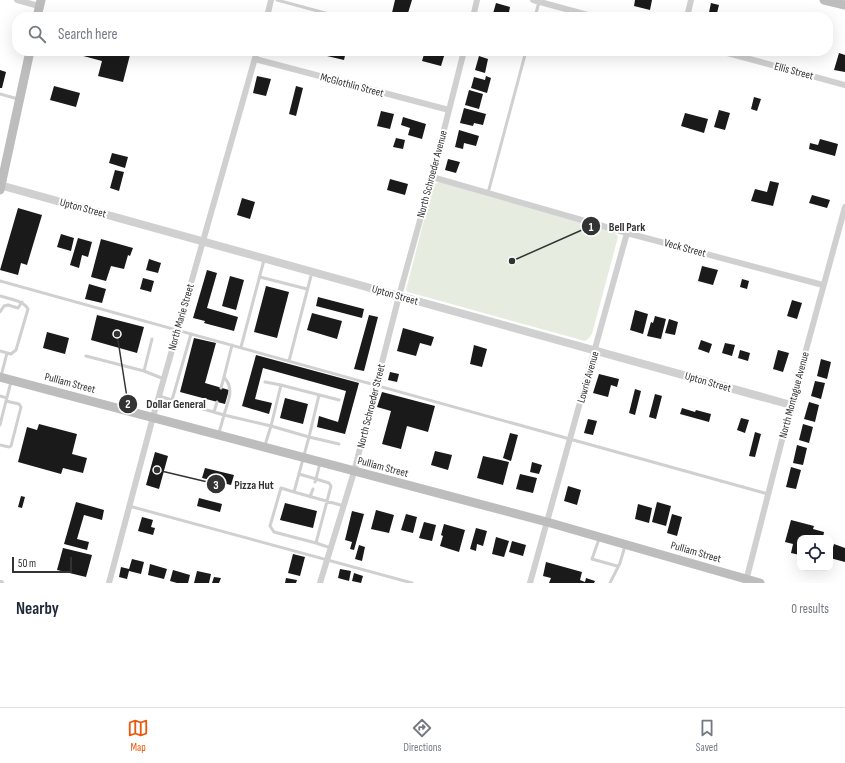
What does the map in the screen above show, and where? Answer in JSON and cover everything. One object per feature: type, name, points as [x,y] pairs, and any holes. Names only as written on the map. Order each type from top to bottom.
[{"type":"main road","points":[[824,0],[845,5]]},
{"type":"main road","points":[[0,187],[29,56]]},
{"type":"main road","name":"Pulliam Street","points":[[1,377],[354,472],[547,522],[746,581],[760,583]]},
{"type":"street","points":[[17,0],[40,3]]},
{"type":"street","points":[[268,12],[271,0]]},
{"type":"street","points":[[474,12],[477,0]]},
{"type":"street","points":[[688,12],[691,0]]},
{"type":"street","points":[[536,1],[577,12]]},
{"type":"street","name":"North Marie Street","points":[[109,583],[153,417],[256,56]]},
{"type":"street","name":"North Schroeder Avenue","points":[[399,296],[432,177],[463,56]]},
{"type":"street","name":"Ellis Street","points":[[738,56],[845,85]]},
{"type":"street","name":"McGlothlin Street","points":[[255,59],[448,110]]},
{"type":"street","name":"Veck Street","points":[[432,177],[627,233],[823,285]]},
{"type":"street","name":"Upton Street","points":[[0,187],[203,241],[791,405]]},
{"type":"street","name":"North Montague Avenue","points":[[746,581],[791,405],[845,207]]},
{"type":"street","name":"Lowrie Avenue","points":[[530,583],[627,233]]},
{"type":"street","name":"North Schroeder Street","points":[[320,583],[354,472],[399,296]]},
{"type":"lane","points":[[277,0],[321,12]]},
{"type":"lane","points":[[535,12],[536,1]]},
{"type":"lane","points":[[488,193],[525,56]]},
{"type":"lane","points":[[0,94],[19,99]]},
{"type":"lane","points":[[241,348],[265,259]]},
{"type":"lane","points":[[289,361],[312,272]]},
{"type":"lane","points":[[260,276],[308,289]]},
{"type":"lane","points":[[0,281],[768,494]]},
{"type":"lane","points":[[0,296],[22,302],[26,304],[28,309],[16,350],[11,354],[0,352]]},
{"type":"lane","points":[[0,312],[4,306],[8,305],[18,308],[22,302]]},
{"type":"lane","points":[[172,400],[191,334]]},
{"type":"lane","points":[[144,371],[152,339]]},
{"type":"lane","points":[[221,388],[232,345]]},
{"type":"lane","points":[[1,377],[7,353]]},
{"type":"lane","points":[[86,356],[144,371],[164,379]]},
{"type":"lane","points":[[219,435],[230,393],[230,383],[224,377]]},
{"type":"lane","points":[[0,425],[12,380]]},
{"type":"lane","points":[[265,382],[339,400]]},
{"type":"lane","points":[[264,447],[281,385]]},
{"type":"lane","points":[[294,492],[319,395]]},
{"type":"lane","points":[[0,396],[6,400],[19,404],[21,407],[11,446],[0,445]]},
{"type":"lane","points":[[159,396],[224,415],[339,444]]},
{"type":"lane","points":[[214,412],[217,402]]},
{"type":"lane","points":[[315,480],[320,462]]},
{"type":"lane","points":[[298,474],[315,480],[329,482],[331,486],[316,543]]},
{"type":"lane","points":[[331,548],[274,532],[270,526],[281,488],[344,506]]},
{"type":"lane","points":[[310,497],[313,489]]},
{"type":"lane","points":[[129,506],[412,583]]},
{"type":"lane","points":[[599,537],[592,559],[617,566]]},
{"type":"lane","points":[[610,583],[617,566],[620,563],[626,545]]},
{"type":"shaded area","points":[[439,182],[613,232],[617,235],[618,237],[592,334],[588,339],[585,341],[408,292],[406,290],[433,185]]},
{"type":"building","points":[[395,0],[412,0],[408,12],[392,12]]},
{"type":"building","points":[[635,0],[652,0],[650,10],[634,6]]},
{"type":"building","points":[[496,3],[510,7],[509,12],[493,12]]},
{"type":"building","points":[[711,3],[719,5],[717,12],[709,12]]},
{"type":"building","points":[[839,53],[845,55],[845,72],[834,70]]},
{"type":"building","points":[[83,56],[130,56],[123,82],[98,76],[102,61]]},
{"type":"building","points":[[327,56],[345,56],[344,60]]},
{"type":"building","points":[[424,56],[444,56],[441,66],[422,61]]},
{"type":"building","points":[[479,56],[488,59],[485,73],[475,70]]},
{"type":"building","points":[[0,70],[6,72],[2,88],[0,88]]},
{"type":"building","points":[[257,76],[271,79],[266,96],[253,93]]},
{"type":"building","points":[[486,76],[491,78],[487,93],[471,88],[474,77],[485,80]]},
{"type":"building","points":[[54,86],[80,93],[76,107],[50,100]]},
{"type":"building","points":[[296,86],[303,88],[296,116],[289,114]]},
{"type":"building","points":[[469,90],[483,94],[479,109],[465,105]]},
{"type":"building","points":[[754,97],[761,99],[757,111],[751,109]]},
{"type":"building","points":[[464,108],[486,114],[483,125],[474,123],[473,126],[460,123]]},
{"type":"building","points":[[719,110],[730,113],[725,130],[714,127]]},
{"type":"building","points":[[381,111],[394,114],[390,129],[377,126]]},
{"type":"building","points":[[685,113],[708,119],[704,133],[681,126]]},
{"type":"building","points":[[403,117],[426,124],[422,139],[408,135],[410,128],[401,125]]},
{"type":"building","points":[[459,130],[479,136],[476,146],[464,143],[463,149],[455,147]]},
{"type":"building","points":[[396,138],[405,140],[403,149],[393,147]]},
{"type":"building","points":[[820,139],[838,144],[835,156],[809,149],[810,143],[818,145]]},
{"type":"building","points":[[112,153],[128,157],[125,168],[109,163]]},
{"type":"building","points":[[448,159],[460,162],[456,173],[445,170]]},
{"type":"building","points":[[115,170],[124,172],[119,191],[110,188]]},
{"type":"building","points":[[390,179],[408,184],[405,195],[387,190]]},
{"type":"building","points":[[770,181],[779,183],[773,206],[751,201],[755,189],[767,192]]},
{"type":"building","points":[[812,195],[830,200],[827,208],[809,203]]},
{"type":"building","points":[[242,198],[255,202],[250,219],[237,215]]},
{"type":"building","points":[[18,208],[42,215],[27,265],[21,263],[18,275],[0,270]]},
{"type":"building","points":[[61,234],[74,238],[71,251],[57,247]]},
{"type":"building","points":[[78,238],[92,242],[88,257],[82,255],[79,268],[70,265]]},
{"type":"building","points":[[101,239],[133,248],[130,256],[128,255],[124,269],[111,266],[106,281],[91,277]]},
{"type":"building","points":[[149,259],[161,263],[158,273],[146,270]]},
{"type":"building","points":[[702,266],[718,270],[713,285],[698,281]]},
{"type":"building","points":[[207,270],[217,273],[207,308],[238,317],[234,331],[204,323],[205,321],[193,318]]},
{"type":"building","points":[[230,276],[244,280],[236,310],[222,306]]},
{"type":"building","points":[[143,278],[154,281],[151,292],[140,289]]},
{"type":"building","points":[[742,279],[749,281],[747,289],[740,287]]},
{"type":"building","points":[[89,284],[106,289],[102,303],[85,299]]},
{"type":"building","points":[[266,286],[289,292],[277,338],[254,332]]},
{"type":"building","points":[[318,297],[364,309],[362,318],[316,306]]},
{"type":"building","points":[[792,300],[802,303],[797,319],[787,316]]},
{"type":"building","points":[[635,310],[648,314],[643,334],[630,330]]},
{"type":"building","points":[[312,313],[342,321],[337,339],[307,330]]},
{"type":"building","points":[[97,315],[144,327],[137,353],[91,340]]},
{"type":"building","points":[[369,315],[378,317],[364,371],[354,369]]},
{"type":"building","points":[[655,316],[666,319],[661,339],[647,336],[651,322],[653,323]]},
{"type":"building","points":[[669,319],[678,322],[675,335],[665,333]]},
{"type":"building","points":[[403,328],[434,337],[431,346],[420,343],[416,356],[397,351]]},
{"type":"building","points":[[47,332],[69,338],[65,354],[43,348]]},
{"type":"building","points":[[194,338],[216,343],[205,383],[229,390],[225,404],[180,392]]},
{"type":"building","points":[[701,340],[712,344],[709,353],[698,349]]},
{"type":"building","points":[[725,343],[735,345],[732,356],[722,353]]},
{"type":"building","points":[[474,345],[487,349],[482,367],[470,364]]},
{"type":"building","points":[[740,350],[750,353],[748,361],[738,358]]},
{"type":"building","points":[[778,350],[789,353],[783,372],[773,369]]},
{"type":"building","points":[[256,355],[359,383],[345,434],[317,427],[319,416],[338,422],[346,391],[263,368],[255,399],[272,403],[269,414],[242,406]]},
{"type":"building","points":[[821,359],[831,362],[827,379],[817,376]]},
{"type":"building","points":[[390,372],[399,374],[397,382],[388,380]]},
{"type":"building","points":[[599,374],[619,379],[617,387],[611,385],[608,397],[593,393]]},
{"type":"building","points":[[815,381],[825,383],[821,399],[811,396]]},
{"type":"building","points":[[635,389],[641,391],[635,415],[629,413]]},
{"type":"building","points":[[382,392],[435,406],[428,432],[407,426],[401,449],[382,444],[391,411],[377,407]]},
{"type":"building","points":[[655,394],[662,396],[656,419],[649,417]]},
{"type":"building","points":[[285,398],[308,404],[303,424],[280,418]]},
{"type":"building","points":[[809,402],[819,405],[815,422],[804,419]]},
{"type":"building","points":[[682,408],[695,412],[696,410],[711,414],[709,422],[680,414]]},
{"type":"building","points":[[741,418],[749,420],[745,433],[737,430]]},
{"type":"building","points":[[588,419],[597,421],[593,435],[584,433]]},
{"type":"building","points":[[39,424],[77,434],[72,454],[87,458],[83,473],[63,468],[61,474],[18,462],[27,427],[37,430]]},
{"type":"building","points":[[803,424],[813,427],[809,443],[799,440]]},
{"type":"building","points":[[755,432],[761,434],[755,457],[749,456]]},
{"type":"building","points":[[510,433],[518,435],[511,461],[503,458]]},
{"type":"building","points":[[797,445],[807,448],[803,465],[793,463]]},
{"type":"building","points":[[435,451],[452,455],[448,470],[431,465]]},
{"type":"building","points":[[155,452],[168,456],[159,489],[146,485]]},
{"type":"building","points":[[483,456],[509,462],[503,485],[477,478]]},
{"type":"building","points":[[532,462],[542,465],[539,474],[530,472]]},
{"type":"building","points":[[791,467],[801,470],[796,489],[786,487]]},
{"type":"building","points":[[205,468],[234,475],[231,485],[202,478]]},
{"type":"building","points":[[520,474],[537,478],[533,493],[516,489]]},
{"type":"building","points":[[568,486],[581,490],[577,505],[564,501]]},
{"type":"building","points":[[21,496],[25,497],[22,508],[18,507]]},
{"type":"building","points":[[199,498],[222,504],[220,512],[197,506]]},
{"type":"building","points":[[76,502],[104,510],[102,520],[84,515],[77,539],[89,542],[87,550],[64,544]]},
{"type":"building","points":[[657,502],[671,506],[666,526],[652,522]]},
{"type":"building","points":[[285,503],[317,511],[313,528],[280,520]]},
{"type":"building","points":[[638,504],[652,508],[649,523],[635,519]]},
{"type":"building","points":[[376,510],[394,515],[389,533],[371,529]]},
{"type":"building","points":[[352,511],[364,514],[354,550],[350,549],[352,542],[345,540]]},
{"type":"building","points":[[406,514],[417,517],[413,533],[401,530]]},
{"type":"building","points":[[672,514],[682,517],[677,536],[667,533]]},
{"type":"building","points":[[142,517],[153,520],[151,527],[155,528],[153,535],[138,531]]},
{"type":"building","points":[[791,520],[814,526],[813,529],[824,532],[824,535],[797,535],[797,554],[791,553],[793,544],[785,542]]},
{"type":"building","points":[[424,522],[436,525],[432,541],[419,538]]},
{"type":"building","points":[[444,524],[465,530],[459,552],[440,546]]},
{"type":"building","points":[[476,528],[487,531],[483,546],[477,544],[476,551],[470,549]]},
{"type":"building","points":[[496,537],[509,541],[504,557],[492,554]]},
{"type":"building","points":[[512,541],[526,545],[523,556],[509,552]]},
{"type":"building","points":[[834,544],[845,548],[845,562],[833,559]]},
{"type":"building","points":[[359,545],[365,547],[362,561],[355,559]]},
{"type":"building","points":[[63,548],[92,555],[86,577],[57,570]]},
{"type":"building","points":[[293,554],[305,557],[300,576],[288,573]]},
{"type":"building","points":[[132,559],[144,562],[141,574],[129,571],[127,579],[119,577],[121,567],[129,569]]},
{"type":"building","points":[[546,562],[582,572],[580,580],[585,582],[586,578],[595,581],[594,583],[549,583],[551,578],[543,576]]},
{"type":"building","points":[[150,564],[167,569],[164,579],[148,575]]},
{"type":"building","points":[[340,569],[351,571],[349,581],[338,578]]},
{"type":"building","points":[[173,570],[190,575],[188,583],[177,583],[170,581]]},
{"type":"building","points":[[197,571],[211,574],[209,583],[194,583]]},
{"type":"building","points":[[354,573],[363,576],[361,583],[352,581]]},
{"type":"building","points":[[214,577],[221,578],[219,583],[212,583]]},
{"type":"building","points":[[286,578],[297,580],[296,583],[285,583]]},
{"type":"place","name":"Bell Park","points":[[512,261]]},
{"type":"place","name":"Dollar General","points":[[117,334]]},
{"type":"place","name":"Pizza Hut","points":[[157,470]]}]
